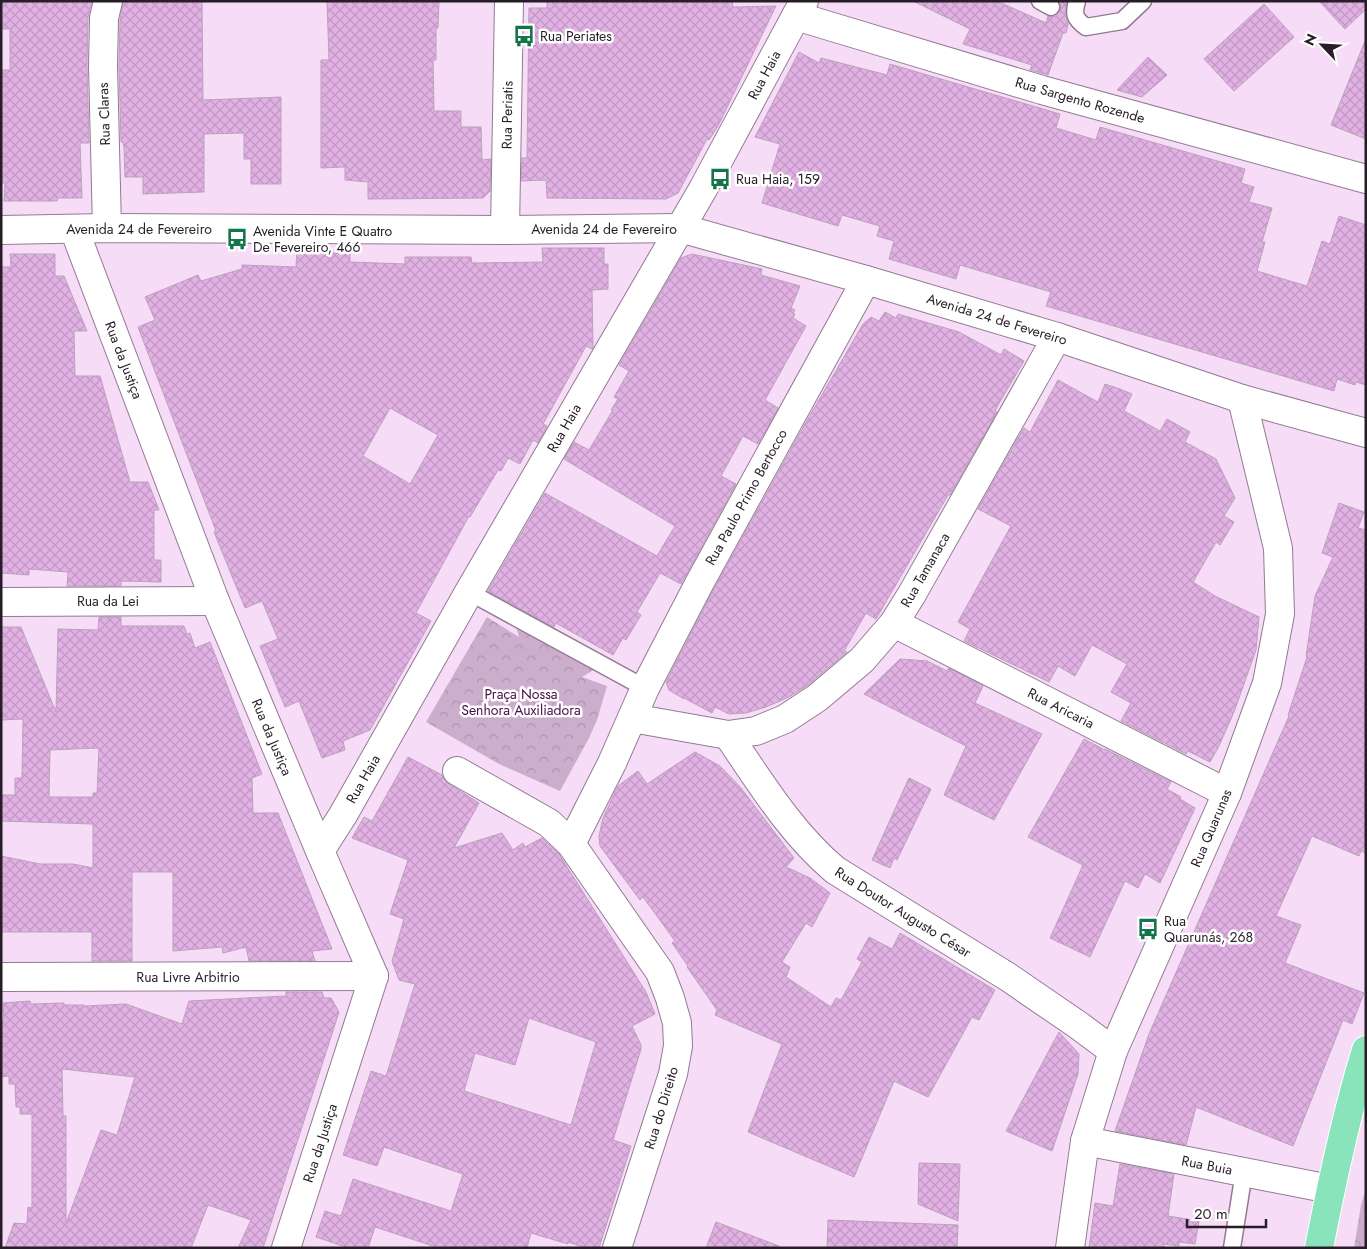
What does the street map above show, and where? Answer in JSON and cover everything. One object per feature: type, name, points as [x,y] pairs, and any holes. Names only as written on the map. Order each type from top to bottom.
[{"type":"main road","points":[[1319,1248],[1330,1189],[1366,1050]]},
{"type":"street","name":"Rua Claras","points":[[107,228],[103,66],[104,18],[108,1]]},
{"type":"street","name":"Rua Periatis","points":[[505,230],[509,1]]},
{"type":"street","name":"Rua Sargento Rozende","points":[[800,9],[1042,90],[1366,179]]},
{"type":"street","name":"Rua Haia","points":[[320,851],[343,815],[469,592],[703,189],[800,9]]},
{"type":"street","name":"Avenida 24 de Fevereiro","points":[[1,230],[107,228],[505,230],[680,228],[866,280],[1057,337],[1242,399],[1366,433]]},
{"type":"street","name":"Rua da Justiça","points":[[74,229],[215,601],[374,976],[286,1248]]},
{"type":"street","name":"Rua Paulo Primo Bertocco","points":[[632,718],[645,688],[700,582],[866,280]]},
{"type":"street","name":"Rua Tamanaca","points":[[728,735],[756,731],[785,719],[817,698],[862,660],[894,623],[1057,337]]},
{"type":"street","name":"Rua Quarunas","points":[[1070,1248],[1085,1141],[1113,1050],[1227,793],[1267,683],[1280,614],[1278,548],[1242,399]]},
{"type":"street","name":"Rua da Lei","points":[[1,602],[215,601]]},
{"type":"street","name":"Rua Aricaria","points":[[894,623],[1227,793]]},
{"type":"street","points":[[457,771],[549,823],[571,844],[612,763],[632,718],[728,735]]},
{"type":"street","name":"Rua Doutor Augusto César","points":[[728,735],[782,812],[817,855],[835,870],[1008,977],[1113,1050]]},
{"type":"street","name":"Rua do Direito","points":[[571,844],[660,972],[677,1023],[678,1046],[673,1074],[617,1248]]},
{"type":"street","name":"Rua Livre Arbitrio","points":[[1,977],[374,976]]},
{"type":"street","name":"Rua Buia","points":[[1085,1141],[1330,1189]]},
{"type":"lane","points":[[1075,10],[1078,22],[1086,27],[1122,21],[1143,1]]},
{"type":"lane","points":[[469,592],[645,688]]},
{"type":"lane","points":[[1232,1248],[1244,1172]]},
{"type":"green space","name":"Praça Nossa Senhora Auxiliadora","points":[[487,617],[519,637],[515,623],[595,669],[582,677],[607,686],[597,720],[589,738],[560,791],[499,764],[426,722]]},
{"type":"green space","points":[[1366,1188],[1366,1248],[1354,1248],[1361,1205]]},
{"type":"building","points":[[1,1],[92,1],[88,17],[89,143],[80,143],[82,198],[58,198],[57,201],[4,201],[5,183],[1,183],[1,70],[10,70],[10,29],[1,29]]},
{"type":"building","points":[[123,1],[202,1],[203,100],[281,97],[281,184],[251,184],[251,159],[244,159],[244,133],[204,134],[204,192],[143,194],[143,177],[125,177],[124,147],[123,142],[121,142],[119,66],[120,20]]},
{"type":"building","points":[[327,1],[439,1],[438,28],[436,28],[436,60],[433,60],[434,111],[461,111],[461,127],[481,127],[482,160],[491,159],[490,191],[483,198],[368,199],[368,182],[345,180],[345,167],[321,168],[321,60],[329,60]]},
{"type":"building","points":[[547,1],[732,1],[733,7],[776,6],[718,126],[709,140],[707,139],[678,193],[666,199],[547,198],[546,180],[521,181],[522,158],[527,158],[529,8],[547,8]]},
{"type":"building","points":[[913,1],[997,1],[1046,23],[1048,16],[1056,16],[1059,12],[1061,6],[1059,1],[1067,1],[1065,14],[1068,24],[1048,75],[1030,70],[1032,65],[963,44],[970,29]]},
{"type":"building","points":[[1319,1],[1366,1],[1366,9],[1345,29]]},
{"type":"building","points":[[1264,4],[1294,37],[1234,91],[1204,59]]},
{"type":"building","points":[[1366,41],[1366,139],[1331,125]]},
{"type":"building","points":[[799,52],[819,63],[821,58],[887,75],[890,64],[1060,114],[1056,128],[1096,140],[1100,127],[1245,169],[1241,183],[1254,187],[1249,202],[1272,208],[1262,242],[1265,242],[1257,271],[1283,279],[1307,286],[1322,241],[1330,244],[1339,216],[1366,225],[1366,385],[1356,382],[1355,385],[1337,379],[1334,391],[1046,306],[1051,292],[960,265],[956,279],[889,259],[894,241],[877,236],[880,226],[842,215],[838,226],[762,203],[780,144],[755,137]]},
{"type":"building","points":[[1148,57],[1167,75],[1142,97],[1117,90]]},
{"type":"building","points":[[542,248],[604,248],[604,264],[608,264],[608,289],[592,290],[593,347],[592,349],[586,346],[543,424],[547,426],[538,443],[533,440],[520,464],[508,458],[501,471],[498,470],[469,516],[416,613],[431,621],[370,730],[343,741],[345,750],[322,758],[299,701],[285,707],[260,646],[278,639],[262,601],[245,608],[214,532],[216,531],[138,327],[155,320],[145,297],[198,275],[201,281],[242,269],[242,265],[296,267],[297,250],[350,250],[350,262],[405,264],[405,257],[471,257],[472,263],[543,262]],"holes":[[[390,408],[438,435],[410,484],[363,456]]]},
{"type":"building","points":[[10,254],[55,254],[55,276],[64,276],[87,331],[74,331],[75,376],[100,376],[130,482],[148,482],[159,510],[154,510],[154,560],[161,560],[161,582],[121,581],[121,586],[67,586],[68,572],[29,569],[29,575],[1,573],[1,267],[11,267]]},
{"type":"building","points":[[692,254],[762,269],[761,275],[800,286],[791,308],[795,310],[793,318],[806,326],[765,400],[778,408],[758,444],[743,436],[721,476],[736,484],[681,584],[660,573],[637,612],[641,615],[626,640],[623,638],[613,655],[556,623],[554,627],[488,591],[545,493],[657,556],[675,526],[564,459],[574,442],[589,450],[613,410],[611,410],[618,399],[614,397],[629,371],[619,365],[681,258]]},
{"type":"building","points":[[885,312],[896,318],[898,314],[959,332],[1001,355],[1004,349],[1024,361],[950,495],[948,495],[876,619],[866,613],[844,651],[847,652],[808,685],[789,697],[746,713],[729,714],[715,707],[712,713],[669,690],[666,682],[714,589],[805,424],[863,324],[871,317],[879,321]]},
{"type":"building","points":[[1058,380],[1098,402],[1105,384],[1120,389],[1132,394],[1124,411],[1160,431],[1167,419],[1190,432],[1185,442],[1216,459],[1235,498],[1224,516],[1234,522],[1220,545],[1216,542],[1193,582],[1215,596],[1259,617],[1256,650],[1234,712],[1210,762],[1188,751],[1186,754],[1121,721],[1131,703],[1111,692],[1127,664],[1092,645],[1075,676],[1058,666],[1049,682],[964,641],[970,629],[958,622],[1011,526],[978,509],[1024,428],[1030,432]]},
{"type":"building","points":[[1339,503],[1364,512],[1358,528],[1366,530],[1366,853],[1361,851],[1359,856],[1312,836],[1276,916],[1301,925],[1285,963],[1364,993],[1352,1024],[1343,1020],[1293,1146],[1196,1107],[1186,1145],[1115,1131],[1149,1034],[1289,716],[1307,657],[1315,596],[1333,557],[1322,553]]},
{"type":"building","points":[[99,617],[121,617],[121,626],[184,626],[187,634],[190,633],[195,648],[210,642],[262,774],[252,778],[253,813],[278,813],[332,949],[312,951],[315,961],[249,961],[246,947],[223,953],[222,947],[173,951],[173,872],[132,872],[132,961],[92,961],[92,932],[1,932],[1,856],[40,864],[73,864],[93,868],[93,824],[1,821],[1,795],[15,795],[15,778],[22,778],[23,719],[1,720],[1,627],[21,627],[56,712],[58,629],[98,630]],"holes":[[[99,748],[97,793],[93,793],[93,797],[49,797],[50,750]]]},
{"type":"building","points":[[900,659],[927,661],[947,671],[949,668],[983,686],[975,703],[1042,734],[994,820],[944,795],[966,746],[864,694]]},
{"type":"building","points":[[1084,739],[1171,782],[1167,789],[1195,808],[1160,883],[1145,874],[1138,888],[1125,881],[1090,957],[1050,938],[1083,865],[1028,837]]},
{"type":"building","points":[[695,752],[720,766],[741,788],[794,858],[786,867],[810,878],[830,893],[812,927],[806,923],[782,962],[790,967],[786,977],[831,1007],[836,998],[841,1000],[862,962],[857,959],[869,937],[892,949],[900,933],[995,990],[979,1020],[972,1017],[928,1097],[894,1081],[854,1177],[748,1132],[782,1044],[715,1015],[717,1010],[672,943],[675,941],[643,897],[640,900],[600,846],[599,836],[603,818],[618,786],[638,771],[647,784]]},
{"type":"building","points":[[408,757],[442,775],[449,784],[479,803],[454,848],[502,833],[513,850],[523,843],[525,847],[542,838],[559,854],[646,992],[655,1014],[632,1026],[641,1049],[613,1140],[631,1146],[599,1248],[586,1248],[531,1233],[527,1248],[439,1248],[375,1227],[368,1248],[349,1248],[316,1237],[325,1211],[341,1216],[353,1179],[451,1211],[463,1174],[384,1147],[377,1166],[343,1155],[371,1071],[386,1076],[415,984],[399,980],[392,961],[404,919],[390,914],[408,860],[352,838],[364,817],[372,821]],"holes":[[[529,1018],[596,1042],[571,1125],[464,1091],[475,1053],[515,1065]]]},
{"type":"building","points":[[909,778],[931,789],[897,860],[894,858],[890,868],[872,860]]},
{"type":"building","points":[[286,992],[322,992],[324,998],[331,998],[339,1012],[263,1248],[238,1248],[251,1220],[208,1205],[191,1248],[5,1248],[14,1223],[27,1224],[28,1207],[32,1208],[32,1114],[20,1114],[20,1107],[16,1107],[15,1084],[9,1084],[9,1076],[1,1077],[1,1021],[4,1021],[3,1003],[30,1001],[31,1004],[64,1003],[64,1005],[84,1006],[126,1004],[182,1024],[189,1001],[286,996]],"holes":[[[62,1069],[135,1077],[117,1135],[101,1130],[66,1223],[66,1116],[63,1116]]]},
{"type":"building","points":[[1059,1032],[1079,1054],[1078,1074],[1052,1151],[1006,1131]]},
{"type":"building","points":[[919,1163],[960,1164],[958,1221],[918,1204]]},
{"type":"building","points":[[1120,1164],[1174,1174],[1168,1216],[1199,1221],[1195,1244],[1179,1242],[1179,1246],[1164,1244],[1164,1248],[1089,1248],[1095,1203],[1113,1206]]},
{"type":"building","points":[[828,1220],[958,1225],[957,1248],[827,1248]]},
{"type":"building","points":[[716,1222],[779,1246],[778,1248],[706,1248]]},
{"type":"place","name":"Rua Periates","points":[[524,36]]},
{"type":"place","name":"Rua Haia, 159","points":[[720,179]]},
{"type":"place","name":"Avenida Vinte E Quatro De Fevereiro, 466","points":[[237,239]]},
{"type":"place","name":"Rua Quarunás, 268","points":[[1148,929]]}]
